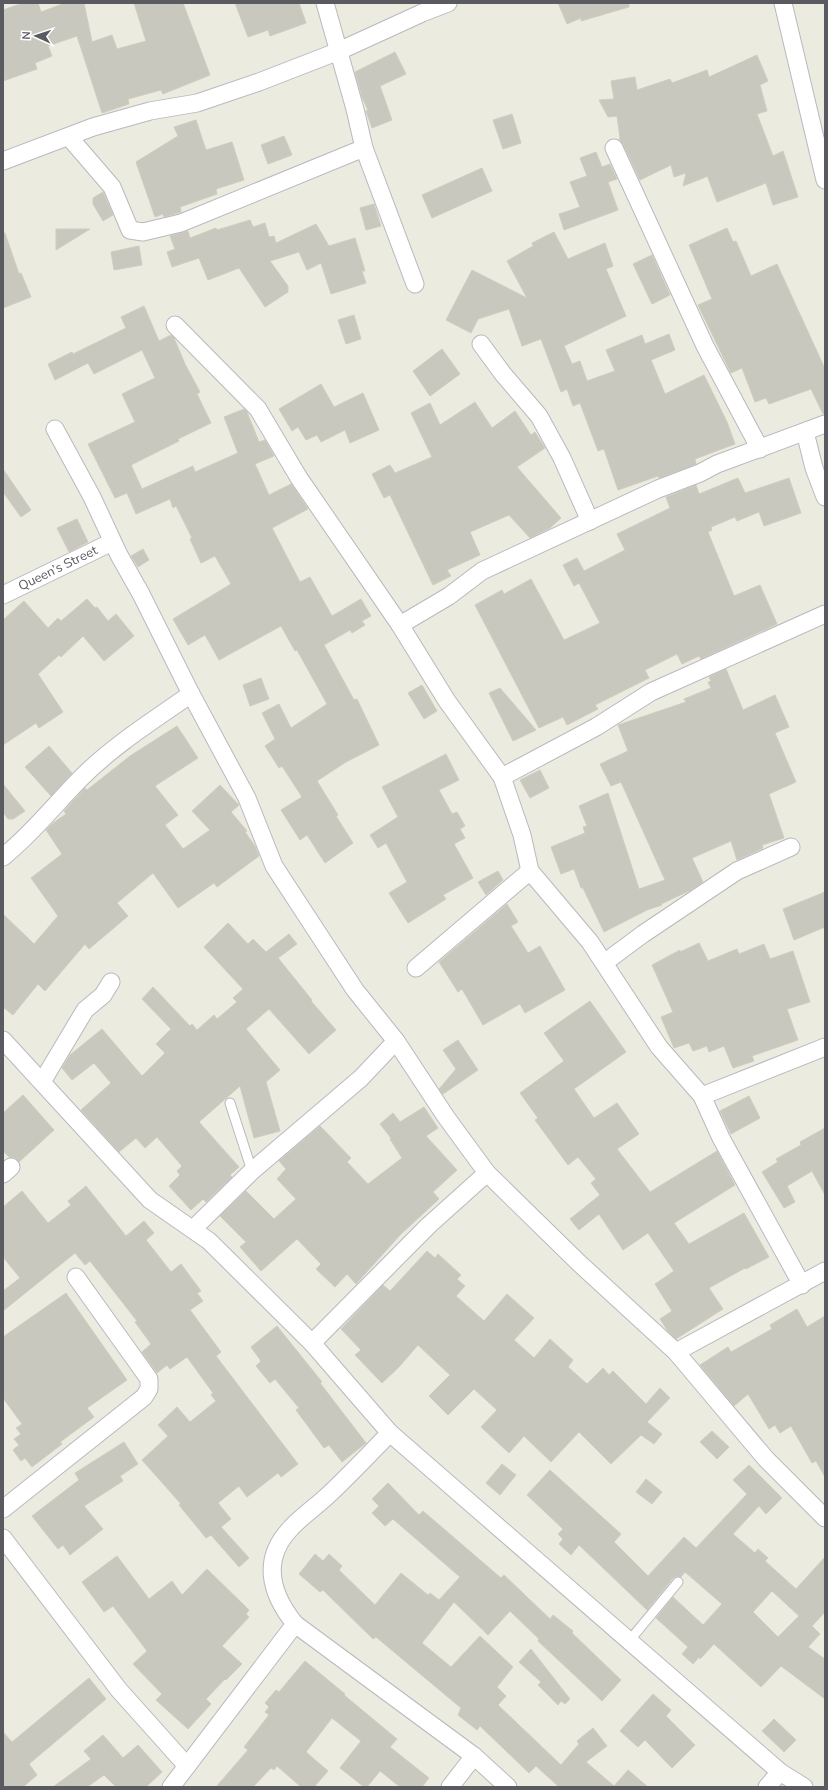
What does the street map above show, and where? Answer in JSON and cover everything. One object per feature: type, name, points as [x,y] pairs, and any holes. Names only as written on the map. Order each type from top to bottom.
[{"type":"street","points":[[325,3],[364,148],[416,284]]},
{"type":"street","points":[[3,161],[93,127],[150,111],[198,102],[259,82],[339,51],[422,13],[448,3]]},
{"type":"street","points":[[783,3],[825,180]]},
{"type":"street","points":[[69,137],[112,188],[130,230],[143,232],[181,223],[364,148]]},
{"type":"street","points":[[614,148],[705,346],[760,448]]},
{"type":"street","points":[[175,325],[258,409],[299,478],[400,625],[447,701],[502,777],[522,835],[530,871],[590,942],[660,1047],[702,1096],[721,1138],[802,1285]]},
{"type":"street","points":[[481,344],[503,374],[539,416],[562,458],[590,521]]},
{"type":"street","points":[[400,625],[449,596],[482,571],[658,489],[760,448],[825,424]]},
{"type":"street","points":[[56,429],[92,497],[112,542],[141,594],[191,694],[247,798],[274,866],[355,990],[396,1041],[446,1117],[487,1173],[579,1263],[676,1352],[766,1459],[825,1518]]},
{"type":"street","points":[[805,432],[814,468],[825,497]]},
{"type":"street","name":"Queen’s Street","points":[[3,595],[112,542]]},
{"type":"street","points":[[502,777],[596,727],[651,692],[825,614]]},
{"type":"street","points":[[3,857],[23,841],[82,777],[125,741],[191,694]]},
{"type":"street","points":[[604,963],[643,934],[737,871],[791,847]]},
{"type":"street","points":[[416,968],[530,871]]},
{"type":"street","points":[[42,1082],[84,1010],[103,995],[110,982]]},
{"type":"street","points":[[3,1040],[150,1200],[209,1241],[312,1343],[390,1433],[780,1772],[804,1787]]},
{"type":"street","points":[[193,1229],[252,1171],[360,1078],[396,1041]]},
{"type":"street","points":[[702,1096],[825,1048]]},
{"type":"street","points":[[312,1343],[428,1226],[487,1173]]},
{"type":"street","points":[[676,1352],[802,1285],[825,1271]]},
{"type":"street","points":[[3,1509],[137,1402],[149,1389],[149,1379],[76,1277]]},
{"type":"street","points":[[390,1433],[326,1497],[291,1528],[280,1542],[274,1554],[271,1569],[275,1592],[284,1610],[295,1624],[474,1756],[508,1787]]},
{"type":"street","points":[[3,1538],[119,1690],[187,1766]]},
{"type":"street","points":[[171,1787],[295,1624]]},
{"type":"street","points":[[450,1787],[474,1756]]},
{"type":"street","points":[[767,1787],[780,1772]]},
{"type":"lane","points":[[230,1103],[252,1171]]},
{"type":"lane","points":[[629,1641],[678,1582]]},
{"type":"building","points":[[23,3],[38,3],[41,12],[65,3],[84,3],[92,42],[112,35],[117,49],[146,41],[134,3],[183,3],[210,75],[163,94],[161,90],[128,99],[129,104],[102,113],[77,36],[48,46],[52,56],[35,63],[37,69],[3,81],[3,10]]},
{"type":"building","points":[[235,3],[299,3],[306,23],[270,36],[268,30],[248,37]]},
{"type":"building","points":[[558,3],[629,3],[629,7],[581,21],[581,18],[567,24]]},
{"type":"building","points":[[395,52],[406,74],[380,86],[392,120],[372,128],[366,111],[368,110],[362,97],[355,72]]},
{"type":"building","points":[[757,55],[768,81],[760,85],[767,111],[757,114],[773,156],[783,151],[798,197],[773,205],[766,183],[717,202],[707,175],[706,177],[683,186],[686,173],[674,177],[671,165],[640,180],[623,144],[619,139],[617,116],[608,117],[599,100],[614,99],[611,81],[635,77],[637,90],[670,79],[672,83],[707,70],[709,77]]},
{"type":"building","points":[[512,114],[521,143],[503,149],[493,120]]},
{"type":"building","points":[[196,120],[206,150],[232,142],[244,180],[216,189],[217,194],[180,207],[181,212],[164,217],[163,214],[155,217],[136,162],[178,136],[174,127]]},
{"type":"building","points":[[284,136],[292,155],[268,164],[261,145]]},
{"type":"building","points":[[596,152],[602,167],[610,164],[617,179],[608,182],[618,210],[564,230],[559,214],[580,207],[570,182],[587,176],[580,158]]},
{"type":"building","points":[[482,168],[492,191],[432,218],[422,195]]},
{"type":"building","points":[[103,192],[113,215],[103,221],[93,204],[93,198]]},
{"type":"building","points":[[374,204],[381,226],[366,230],[360,208]]},
{"type":"building","points":[[250,220],[253,227],[265,223],[269,237],[274,236],[276,243],[316,224],[329,246],[355,238],[365,271],[362,271],[366,283],[331,294],[321,263],[307,270],[299,252],[270,261],[288,286],[288,292],[265,307],[239,268],[208,280],[199,258],[172,267],[167,252],[175,249],[170,236],[188,231],[190,238],[216,228],[217,230]]},
{"type":"building","points":[[727,228],[733,242],[736,241],[751,276],[777,264],[825,369],[825,414],[823,414],[811,389],[769,404],[766,398],[755,402],[742,368],[731,373],[698,305],[712,299],[689,245]]},
{"type":"building","points":[[56,229],[90,229],[56,250]]},
{"type":"building","points":[[554,232],[568,259],[605,243],[613,266],[606,269],[626,316],[564,346],[572,364],[580,361],[587,381],[615,371],[606,350],[642,335],[645,344],[669,334],[675,350],[651,360],[665,394],[704,375],[727,422],[735,444],[695,459],[696,464],[689,467],[659,478],[658,476],[618,490],[604,449],[598,451],[580,403],[573,406],[567,389],[561,392],[541,339],[522,346],[509,309],[478,319],[471,333],[446,320],[472,270],[527,298],[507,261],[533,246],[532,243]]},
{"type":"building","points":[[3,233],[5,233],[19,274],[21,273],[31,297],[3,308]]},
{"type":"building","points":[[139,246],[142,265],[114,270],[111,252]]},
{"type":"building","points":[[652,255],[670,295],[652,304],[633,264]]},
{"type":"building","points":[[144,306],[159,341],[171,335],[174,338],[185,364],[200,392],[197,394],[211,423],[131,465],[142,489],[193,466],[195,472],[238,453],[224,417],[244,409],[247,412],[259,442],[265,440],[274,456],[255,464],[269,495],[291,484],[308,509],[272,528],[300,582],[310,577],[332,616],[361,599],[371,616],[362,621],[365,625],[352,633],[350,630],[324,645],[354,700],[357,699],[379,745],[346,762],[317,781],[353,843],[325,863],[307,835],[300,840],[281,810],[302,797],[282,766],[279,768],[265,746],[275,739],[262,713],[279,704],[291,728],[327,704],[297,650],[295,651],[281,626],[219,660],[205,635],[188,645],[173,619],[231,584],[215,556],[201,563],[190,539],[192,538],[176,506],[173,508],[170,499],[136,514],[127,493],[115,498],[88,444],[135,422],[122,394],[155,378],[142,350],[94,374],[88,363],[55,380],[48,364],[72,352],[73,354],[126,328],[121,317]]},
{"type":"building","points":[[354,315],[361,339],[346,344],[338,320]]},
{"type":"building","points":[[442,349],[460,374],[430,396],[413,371]]},
{"type":"building","points":[[321,384],[334,407],[363,393],[379,430],[350,443],[345,430],[321,442],[317,435],[306,440],[298,427],[292,431],[279,409]]},
{"type":"building","points":[[475,402],[492,428],[515,411],[531,435],[535,432],[545,448],[517,467],[561,518],[550,528],[530,538],[509,515],[470,532],[480,555],[447,570],[451,576],[433,585],[390,495],[384,498],[372,474],[390,465],[395,473],[432,457],[411,413],[430,403],[440,425]]},
{"type":"building","points":[[3,469],[31,510],[21,517],[3,492]]},
{"type":"building","points":[[738,478],[745,493],[789,478],[801,513],[764,526],[759,512],[737,521],[735,517],[711,527],[712,530],[708,532],[734,596],[760,585],[777,624],[701,659],[699,656],[682,664],[677,654],[645,670],[649,678],[595,705],[598,709],[567,725],[563,717],[539,728],[475,605],[502,590],[504,594],[531,579],[564,640],[600,623],[579,583],[574,586],[563,565],[577,558],[584,571],[625,550],[617,534],[670,508],[666,497],[696,485],[699,494]]},
{"type":"building","points":[[77,519],[88,542],[69,552],[57,528]]},
{"type":"building","points":[[143,549],[149,560],[138,567],[131,556]]},
{"type":"building","points":[[87,599],[95,608],[97,607],[108,621],[116,614],[134,636],[104,661],[83,636],[61,657],[59,655],[38,674],[63,712],[39,728],[36,723],[3,745],[3,620],[24,601],[48,628],[58,618],[61,621]]},
{"type":"building","points":[[726,669],[743,710],[775,695],[789,727],[775,733],[796,782],[769,794],[784,838],[762,845],[763,848],[737,860],[731,841],[692,858],[703,882],[689,891],[661,904],[662,905],[647,910],[604,932],[583,888],[581,888],[574,869],[561,874],[551,847],[585,833],[583,827],[587,826],[579,806],[608,793],[639,889],[665,880],[621,782],[611,786],[600,764],[628,751],[618,725],[686,702],[684,699],[711,688],[708,682],[711,681],[709,677]]},
{"type":"building","points":[[261,678],[269,699],[250,706],[243,685]]},
{"type":"building","points":[[422,685],[437,711],[424,719],[408,693]]},
{"type":"building","points":[[500,688],[536,730],[513,741],[489,693]]},
{"type":"building","points":[[177,726],[198,758],[155,786],[178,815],[165,825],[183,849],[210,830],[192,811],[220,785],[239,805],[231,812],[247,831],[245,832],[255,846],[259,856],[217,887],[214,883],[178,908],[153,873],[117,903],[128,916],[89,949],[85,944],[45,991],[38,984],[13,1015],[3,1007],[3,914],[34,944],[58,916],[31,878],[62,854],[46,830],[66,814],[64,811],[85,788],[87,790],[130,756]]},
{"type":"building","points":[[49,746],[72,773],[51,796],[25,767]]},
{"type":"building","points":[[446,754],[459,780],[439,790],[452,814],[457,812],[465,826],[460,829],[465,838],[454,844],[473,878],[443,895],[446,899],[408,923],[389,893],[407,882],[386,843],[378,848],[370,835],[398,817],[382,787]]},
{"type":"building","points":[[540,770],[549,788],[530,798],[520,780]]},
{"type":"building","points":[[3,784],[25,811],[13,819],[8,819],[3,812]]},
{"type":"building","points":[[498,871],[503,880],[486,895],[478,882]]},
{"type":"building","points":[[825,892],[825,927],[794,940],[783,909]]},
{"type":"building","points":[[507,904],[518,922],[511,926],[528,953],[540,946],[565,990],[525,1013],[520,1004],[483,1025],[462,989],[458,992],[439,962]]},
{"type":"building","points":[[228,923],[248,944],[253,939],[266,952],[289,934],[297,944],[278,958],[312,1000],[311,1001],[336,1030],[309,1054],[269,1009],[246,1029],[280,1070],[266,1082],[280,1131],[254,1138],[240,1086],[199,1122],[239,1167],[230,1175],[232,1177],[206,1202],[203,1199],[191,1210],[169,1186],[180,1175],[177,1171],[182,1166],[157,1137],[145,1148],[136,1138],[119,1152],[81,1110],[111,1083],[94,1063],[72,1080],[62,1068],[70,1055],[102,1029],[142,1076],[165,1053],[156,1044],[171,1029],[142,999],[153,987],[190,1026],[192,1024],[197,1030],[214,1015],[217,1019],[237,1002],[233,998],[243,989],[204,947]]},
{"type":"building","points":[[699,943],[708,961],[737,949],[739,954],[764,944],[770,959],[793,951],[810,1002],[787,1009],[798,1040],[752,1056],[754,1061],[733,1068],[724,1046],[709,1052],[707,1046],[693,1051],[689,1043],[674,1048],[661,1017],[673,1012],[652,965],[680,950],[680,952]]},
{"type":"building","points":[[590,1001],[626,1052],[574,1089],[594,1118],[617,1103],[639,1134],[617,1149],[650,1192],[717,1151],[735,1185],[674,1223],[689,1244],[744,1213],[769,1257],[746,1269],[745,1268],[709,1288],[723,1309],[676,1339],[667,1330],[660,1319],[672,1311],[655,1284],[674,1271],[648,1233],[623,1250],[599,1214],[579,1230],[570,1219],[600,1195],[591,1183],[596,1179],[578,1157],[568,1165],[535,1120],[538,1118],[520,1093],[564,1061],[544,1033]]},
{"type":"building","points":[[458,1040],[478,1070],[443,1094],[439,1089],[456,1069],[443,1050]]},
{"type":"building","points":[[23,1095],[54,1130],[19,1162],[15,1158],[9,1157],[3,1151],[3,1113]]},
{"type":"building","points":[[749,1096],[760,1118],[731,1134],[720,1111]]},
{"type":"building","points":[[424,1107],[438,1128],[426,1136],[457,1170],[433,1192],[439,1199],[400,1235],[356,1284],[347,1274],[335,1287],[316,1269],[321,1264],[297,1239],[261,1271],[240,1247],[246,1242],[220,1216],[246,1191],[274,1219],[296,1199],[277,1179],[286,1169],[279,1161],[320,1126],[351,1158],[347,1162],[368,1184],[402,1158],[390,1139],[391,1138],[380,1124],[393,1113],[400,1122]]},
{"type":"building","points":[[825,1128],[825,1195],[812,1171],[787,1186],[795,1202],[784,1208],[762,1172],[778,1162],[776,1159],[801,1145],[800,1142]]},
{"type":"building","points":[[86,1186],[126,1236],[144,1221],[154,1233],[146,1240],[171,1272],[181,1264],[201,1291],[197,1293],[203,1301],[190,1310],[221,1352],[216,1356],[298,1464],[281,1477],[278,1473],[247,1497],[239,1486],[218,1503],[231,1519],[221,1527],[249,1558],[239,1567],[211,1535],[206,1538],[179,1505],[181,1504],[142,1460],[168,1436],[158,1425],[177,1407],[190,1422],[216,1401],[211,1395],[213,1393],[187,1357],[170,1369],[167,1365],[157,1373],[142,1352],[151,1344],[135,1322],[137,1321],[90,1261],[85,1265],[75,1253],[3,1311],[3,1291],[20,1278],[3,1257],[3,1207],[22,1191],[48,1223],[71,1205],[68,1201]]},
{"type":"building","points":[[427,1251],[435,1258],[438,1254],[461,1275],[457,1279],[465,1286],[456,1296],[484,1321],[507,1294],[534,1318],[514,1340],[534,1358],[550,1339],[573,1360],[568,1367],[587,1384],[603,1368],[609,1375],[613,1371],[646,1404],[660,1388],[670,1398],[647,1422],[662,1434],[654,1444],[641,1435],[611,1464],[579,1432],[551,1462],[524,1436],[509,1453],[481,1427],[497,1410],[474,1389],[448,1415],[429,1396],[450,1375],[418,1345],[399,1367],[382,1383],[355,1355],[361,1350],[341,1329],[383,1285],[390,1291]]},
{"type":"building","points":[[66,1293],[127,1380],[87,1408],[94,1417],[60,1442],[62,1444],[32,1467],[25,1458],[21,1461],[13,1450],[19,1445],[14,1439],[21,1434],[16,1428],[22,1424],[3,1398],[3,1337]]},
{"type":"building","points":[[797,1309],[807,1327],[825,1316],[825,1477],[816,1461],[812,1463],[791,1426],[780,1433],[775,1425],[769,1429],[748,1394],[734,1406],[700,1365],[728,1347],[731,1352],[772,1329],[770,1325]]},
{"type":"building","points":[[277,1326],[322,1382],[320,1383],[366,1443],[342,1462],[329,1445],[324,1448],[296,1410],[299,1408],[275,1379],[270,1383],[256,1366],[261,1361],[251,1347]]},
{"type":"building","points":[[712,1431],[729,1447],[717,1459],[700,1442]]},
{"type":"building","points":[[124,1442],[138,1464],[120,1476],[123,1481],[84,1506],[103,1529],[70,1555],[63,1545],[58,1549],[32,1516],[79,1480],[75,1473]]},
{"type":"building","points":[[502,1464],[516,1475],[500,1495],[486,1483]]},
{"type":"building","points":[[749,1465],[782,1498],[766,1514],[759,1506],[733,1534],[755,1553],[758,1549],[768,1558],[765,1561],[796,1589],[825,1557],[825,1612],[812,1626],[820,1634],[808,1647],[825,1659],[825,1699],[781,1666],[761,1687],[714,1644],[700,1659],[699,1657],[693,1664],[682,1654],[688,1647],[656,1618],[673,1597],[703,1625],[722,1604],[685,1572],[681,1577],[676,1576],[673,1578],[647,1610],[579,1545],[571,1555],[559,1544],[563,1539],[558,1534],[563,1529],[527,1495],[550,1470],[621,1534],[614,1542],[648,1576],[684,1537],[696,1548],[747,1494],[733,1480]],"holes":[[[772,1591],[799,1616],[778,1637],[753,1612]]]},
{"type":"building","points":[[646,1479],[662,1492],[652,1504],[636,1492]]},
{"type":"building","points":[[388,1483],[419,1515],[423,1511],[501,1578],[504,1575],[550,1619],[553,1615],[573,1631],[572,1633],[621,1680],[602,1701],[538,1641],[539,1639],[510,1611],[488,1635],[454,1602],[422,1643],[451,1667],[480,1636],[513,1667],[497,1687],[506,1696],[498,1705],[561,1765],[579,1744],[577,1741],[593,1728],[607,1746],[586,1762],[614,1786],[628,1770],[648,1787],[559,1787],[536,1766],[529,1773],[480,1726],[477,1730],[458,1715],[461,1708],[376,1637],[373,1639],[323,1590],[320,1592],[299,1574],[315,1554],[323,1561],[329,1554],[342,1566],[339,1570],[375,1605],[401,1573],[428,1595],[430,1593],[439,1600],[460,1577],[393,1519],[385,1526],[372,1513],[379,1506],[372,1499]]},
{"type":"building","points":[[117,1556],[149,1599],[172,1581],[182,1595],[207,1569],[249,1610],[246,1614],[249,1617],[222,1646],[242,1664],[206,1699],[211,1704],[188,1729],[156,1700],[162,1694],[133,1664],[147,1651],[113,1606],[104,1612],[82,1582]]},
{"type":"building","points":[[531,1649],[570,1699],[565,1704],[561,1701],[558,1705],[538,1685],[541,1682],[519,1662]]},
{"type":"building","points":[[305,1661],[397,1739],[390,1747],[429,1778],[422,1787],[400,1787],[380,1771],[367,1787],[364,1787],[340,1768],[361,1741],[332,1718],[306,1752],[328,1771],[314,1787],[301,1787],[277,1766],[274,1770],[271,1768],[253,1787],[216,1787],[248,1750],[244,1747],[269,1715],[265,1712],[269,1707],[265,1703],[276,1690],[279,1692]]},
{"type":"building","points":[[89,1678],[106,1699],[29,1764],[37,1775],[23,1787],[3,1787],[3,1732],[12,1742]]},
{"type":"building","points":[[653,1694],[671,1710],[666,1716],[695,1745],[672,1768],[645,1740],[638,1747],[620,1731]]},
{"type":"building","points":[[774,1719],[796,1740],[784,1752],[762,1731]]},
{"type":"building","points":[[103,1735],[123,1758],[138,1745],[162,1772],[146,1787],[116,1787],[104,1775],[87,1787],[53,1787],[91,1759],[84,1751]]}]
